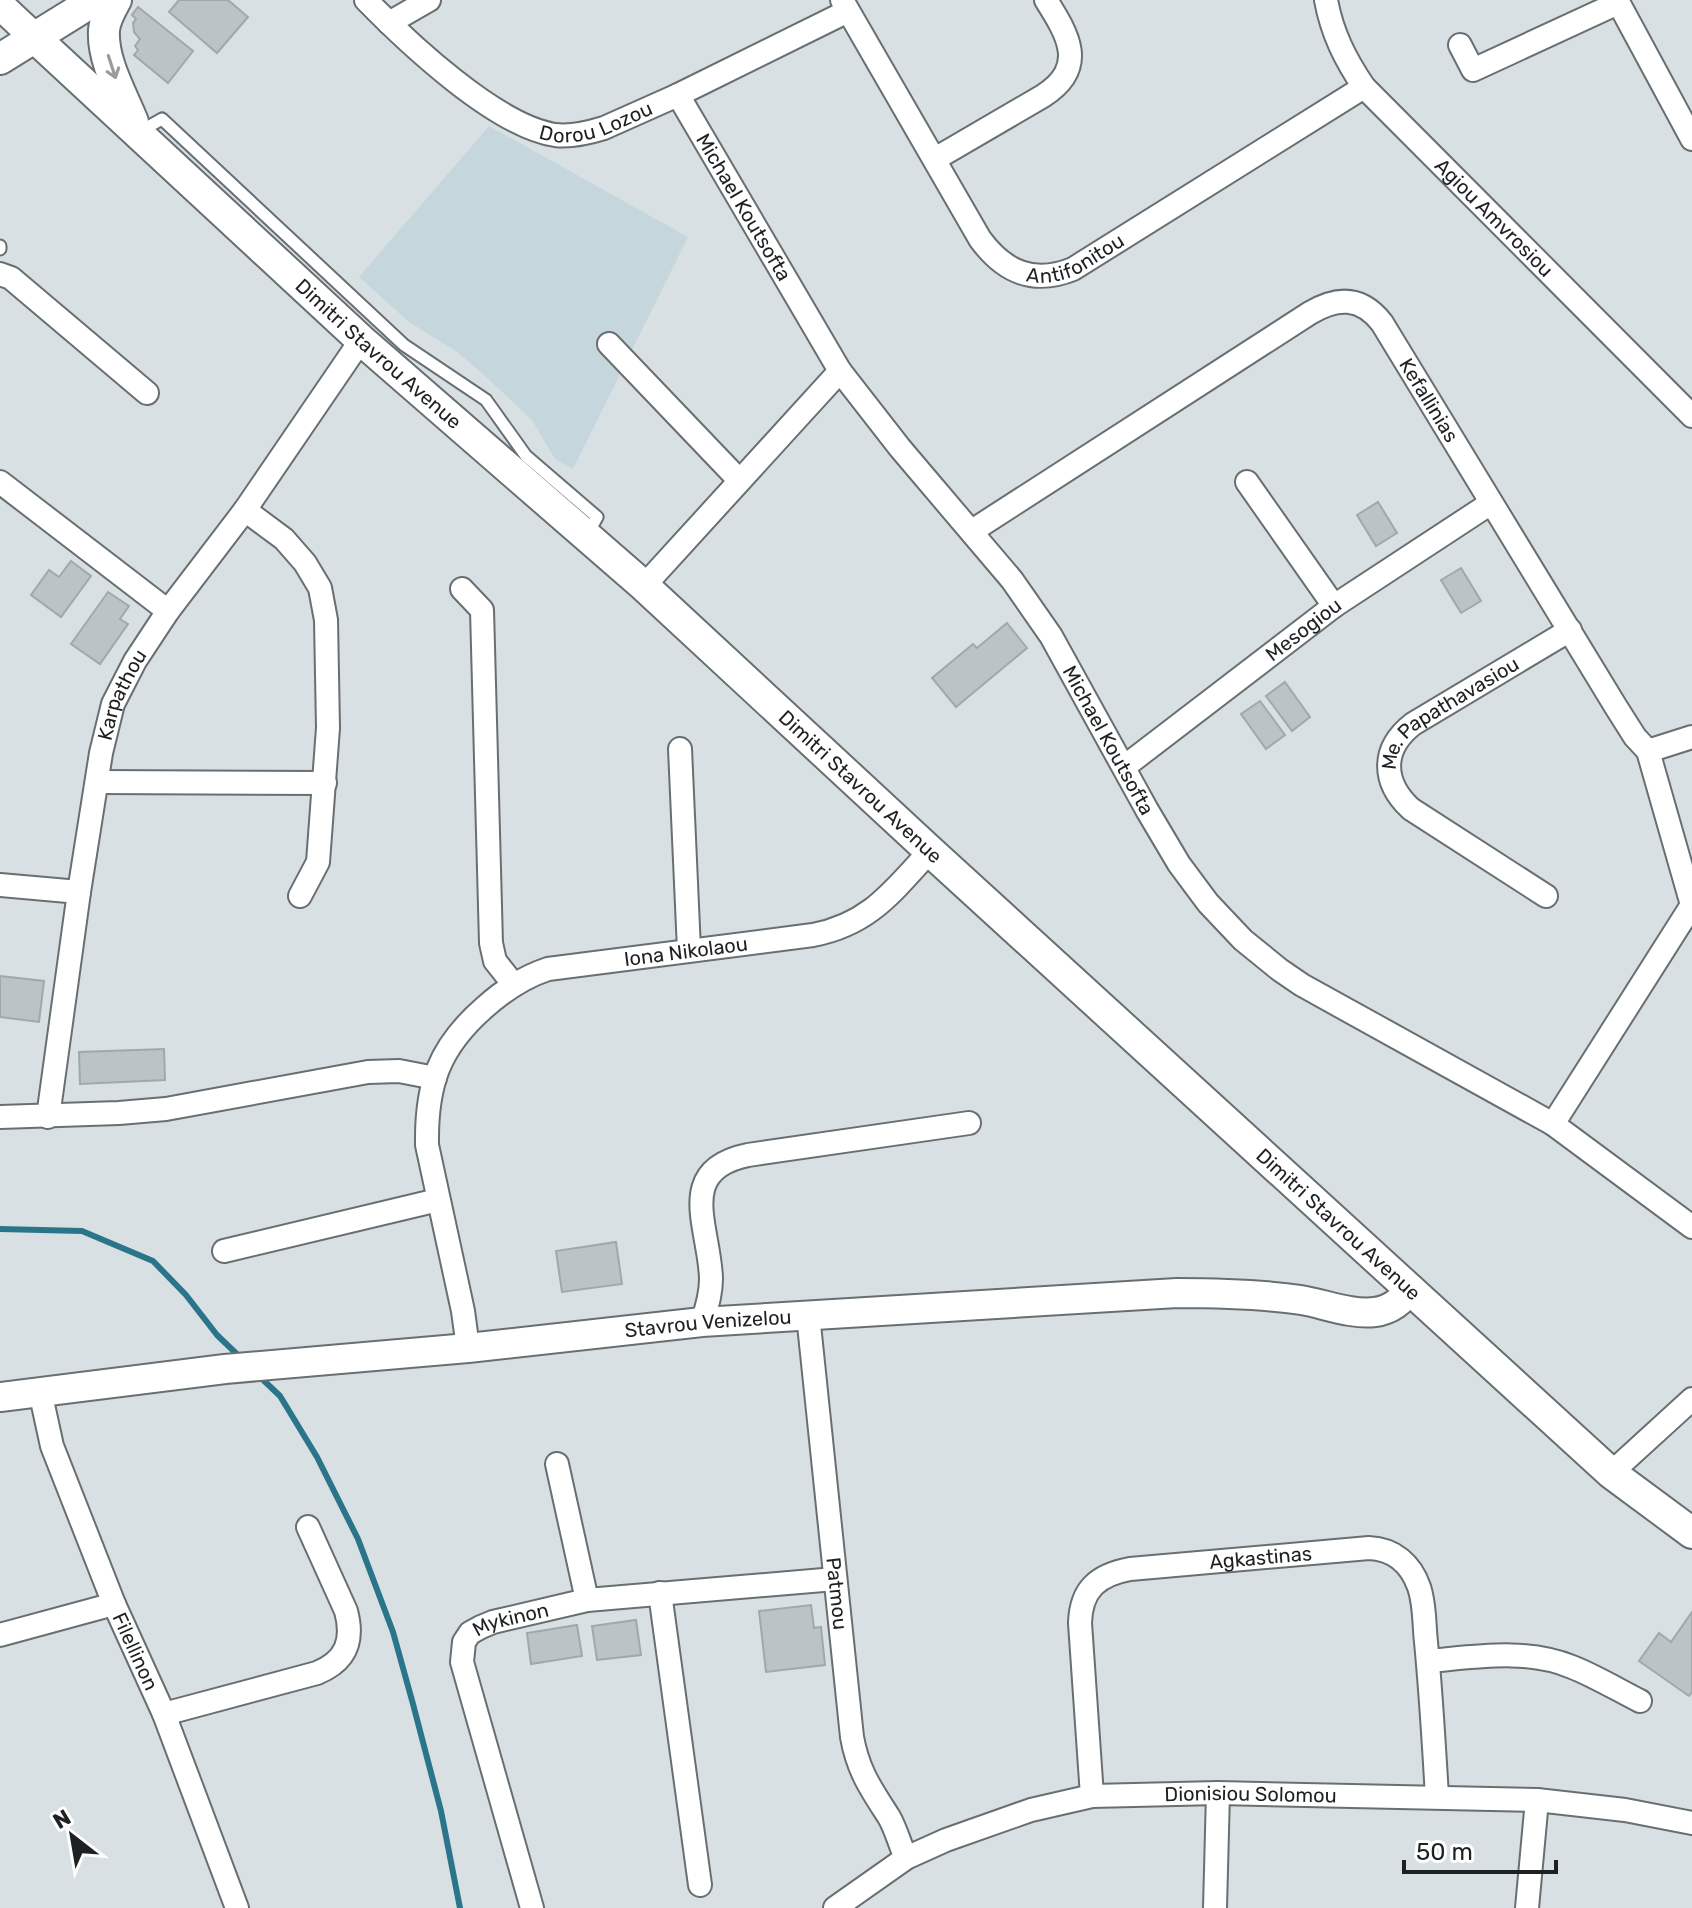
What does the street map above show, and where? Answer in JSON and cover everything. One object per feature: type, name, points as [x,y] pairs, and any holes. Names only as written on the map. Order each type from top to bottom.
[{"type":"main road","points":[[0,59],[95,0]]},
{"type":"main road","points":[[116,0],[106,21],[106,47],[109,64],[138,133]]},
{"type":"main road","name":"Dimitri Stavrou Avenue","points":[[34,37],[361,340],[644,586],[1611,1473],[1692,1533]]},
{"type":"street","name":"Dorou Lozou","points":[[366,0],[443,71],[483,100],[519,122],[566,136],[591,132],[678,95],[845,5]]},
{"type":"street","points":[[389,23],[429,0]]},
{"type":"street","points":[[935,159],[1059,84],[1069,64],[1070,48],[1066,32],[1046,0]]},
{"type":"street","name":"Agiou Amvrosiou","points":[[1326,0],[1337,41],[1364,87],[1692,416]]},
{"type":"street","points":[[1460,45],[1473,70],[1618,2],[1692,139]]},
{"type":"street","points":[[0,5],[34,37]]},
{"type":"street","name":"Antifonitou","points":[[845,5],[980,239],[1006,266],[1025,274],[1046,276],[1064,273],[1364,87]]},
{"type":"street","name":"Michael Koutsofta","points":[[678,95],[840,371],[1032,606],[1164,840],[1192,883],[1224,922],[1262,957],[1323,998],[1553,1124],[1692,1227]]},
{"type":"street","points":[[0,274],[11,278],[147,393]]},
{"type":"street","name":"Kefallinias","points":[[972,531],[1310,313],[1343,301],[1361,305],[1377,315],[1616,707],[1648,751],[1692,905]]},
{"type":"street","name":"Karpathou","points":[[48,1117],[79,892],[101,753],[113,704],[135,661],[168,611],[245,510],[361,340]]},
{"type":"street","points":[[609,344],[739,480]]},
{"type":"street","points":[[644,586],[840,371]]},
{"type":"street","points":[[0,482],[168,611]]},
{"type":"street","points":[[1247,482],[1334,606]]},
{"type":"street","name":"Mesogiou","points":[[1124,767],[1334,606],[1491,503]]},
{"type":"street","points":[[245,510],[295,549],[320,588],[324,606],[328,635],[325,783],[318,862],[300,896]]},
{"type":"street","points":[[462,589],[482,610],[490,933],[495,961],[514,985]]},
{"type":"street","name":"Me. Papathavasiou","points":[[1546,896],[1411,809],[1391,783],[1389,762],[1402,732],[1570,630]]},
{"type":"street","points":[[1648,751],[1692,737]]},
{"type":"street","points":[[680,749],[689,950]]},
{"type":"street","points":[[97,782],[325,783]]},
{"type":"street","name":"Iona Nikolaou","points":[[468,1348],[463,1311],[427,1145],[428,1104],[435,1078],[445,1053],[468,1023],[514,985],[537,973],[562,966],[813,935],[848,925],[881,903],[930,851]]},
{"type":"street","points":[[0,885],[79,892]]},
{"type":"street","points":[[1553,1124],[1692,905]]},
{"type":"street","points":[[0,1117],[166,1109],[368,1072],[399,1071],[435,1078]]},
{"type":"street","points":[[702,1322],[711,1281],[700,1203],[704,1184],[713,1170],[729,1160],[748,1155],[969,1123]]},
{"type":"street","points":[[224,1251],[438,1200]]},
{"type":"street","name":"Stavrou Venizelou","points":[[0,1397],[225,1369],[468,1348],[702,1322],[1191,1293],[1263,1296],[1373,1312],[1392,1307],[1411,1289]]},
{"type":"street","name":"Patmou","points":[[808,1315],[855,1754],[863,1777],[891,1820],[906,1858]]},
{"type":"street","name":"Filellinon","points":[[40,1391],[52,1446],[114,1604],[164,1714],[237,1908]]},
{"type":"street","points":[[1611,1473],[1692,1399]]},
{"type":"street","points":[[557,1464],[587,1600]]},
{"type":"street","points":[[164,1714],[317,1673],[342,1655],[350,1624],[308,1527]]},
{"type":"street","name":"Agkastinas","points":[[1092,1796],[1080,1613],[1082,1603],[1098,1580],[1130,1569],[1369,1548],[1394,1553],[1406,1564],[1419,1586],[1428,1661],[1437,1797]]},
{"type":"street","name":"Mykinon","points":[[532,1908],[462,1662],[464,1642],[470,1633],[493,1622],[587,1600],[835,1579]]},
{"type":"street","points":[[660,1593],[700,1885]]},
{"type":"street","points":[[0,1635],[114,1604]]},
{"type":"street","points":[[1428,1661],[1516,1655],[1546,1659],[1574,1667],[1640,1701]]},
{"type":"street","points":[[1215,1908],[1218,1793]]},
{"type":"street","name":"Dionisiou Solomou","points":[[835,1908],[906,1858],[946,1840],[1014,1815],[1092,1796],[1218,1793],[1537,1800],[1625,1810],[1692,1823]]},
{"type":"street","points":[[1527,1908],[1537,1800]]},
{"type":"lane","points":[[138,133],[162,119],[404,345],[486,400],[526,456],[597,517],[586,535]]},
{"type":"shaded area","points":[[489,126],[688,237],[573,469],[555,459],[532,420],[483,374],[456,351],[409,322],[359,277]]},
{"type":"building","points":[[179,0],[228,0],[248,17],[217,53],[169,12]]},
{"type":"building","points":[[138,7],[193,51],[168,83],[134,55],[140,39],[134,32],[136,19],[132,15]]},
{"type":"building","points":[[1378,502],[1397,533],[1376,546],[1357,515]]},
{"type":"building","points":[[71,561],[91,576],[61,617],[31,595],[49,570],[59,577]]},
{"type":"building","points":[[1461,568],[1481,601],[1461,613],[1441,580]]},
{"type":"building","points":[[108,592],[129,606],[120,619],[128,624],[100,664],[71,644]]},
{"type":"building","points":[[1007,623],[1027,648],[956,707],[932,678],[973,644],[977,648]]},
{"type":"building","points":[[1285,682],[1310,717],[1292,731],[1266,696]]},
{"type":"building","points":[[1260,701],[1285,735],[1266,749],[1241,714]]},
{"type":"building","points":[[0,976],[44,981],[39,1022],[0,1017]]},
{"type":"building","points":[[164,1049],[165,1080],[80,1084],[79,1052]]},
{"type":"building","points":[[616,1242],[622,1284],[562,1292],[556,1251]]},
{"type":"building","points":[[811,1605],[814,1628],[821,1627],[825,1665],[766,1672],[759,1611]]},
{"type":"building","points":[[1692,1612],[1692,1692],[1689,1696],[1639,1661],[1659,1633],[1671,1642]]},
{"type":"building","points":[[636,1620],[641,1655],[597,1660],[592,1626]]},
{"type":"building","points":[[577,1625],[582,1656],[531,1664],[527,1633]]},
{"type":"waterway","points":[[0,1229],[82,1231],[153,1261],[242,1359]]},
{"type":"waterway","points":[[258,1375],[280,1396],[317,1457],[358,1539],[393,1632],[413,1704],[441,1811],[460,1908]]}]
